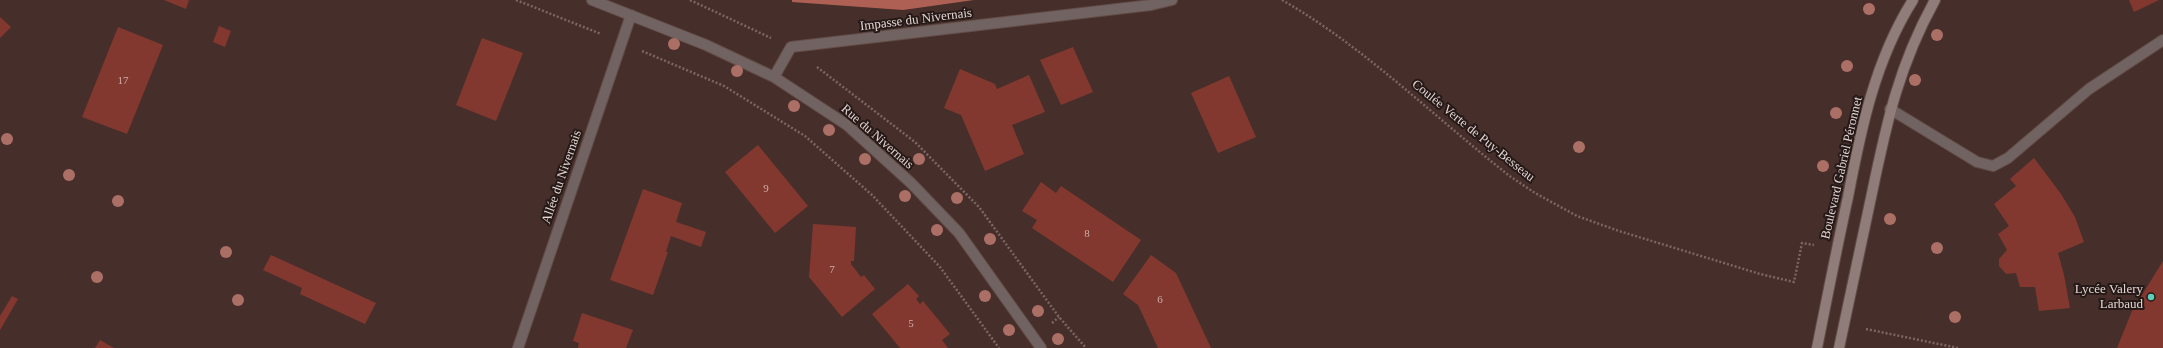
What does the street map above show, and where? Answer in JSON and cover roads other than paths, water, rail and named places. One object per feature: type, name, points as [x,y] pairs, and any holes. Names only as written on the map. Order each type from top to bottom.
[{"type":"main road","name":"Boulevard Gabriel Péronnet","points":[[1817,348],[1858,147],[1877,75],[1899,23],[1913,0]]},
{"type":"main road","points":[[1839,348],[1890,109],[1903,68],[1920,26],[1935,0]]},
{"type":"street","name":"Rue du Nivernais","points":[[592,0],[706,45],[774,77],[847,125],[911,183],[959,233],[1041,348]]},
{"type":"street","name":"Impasse du Nivernais","points":[[774,77],[791,47],[1151,5],[1172,0]]},
{"type":"street","name":"Allée du Nivernais","points":[[518,348],[631,15]]},
{"type":"street","points":[[1890,109],[1977,162],[1993,166],[2008,158],[2089,89],[2163,40]]},
{"type":"place","name":"Lycée Valery Larbaud","points":[[2151,297]]}]
